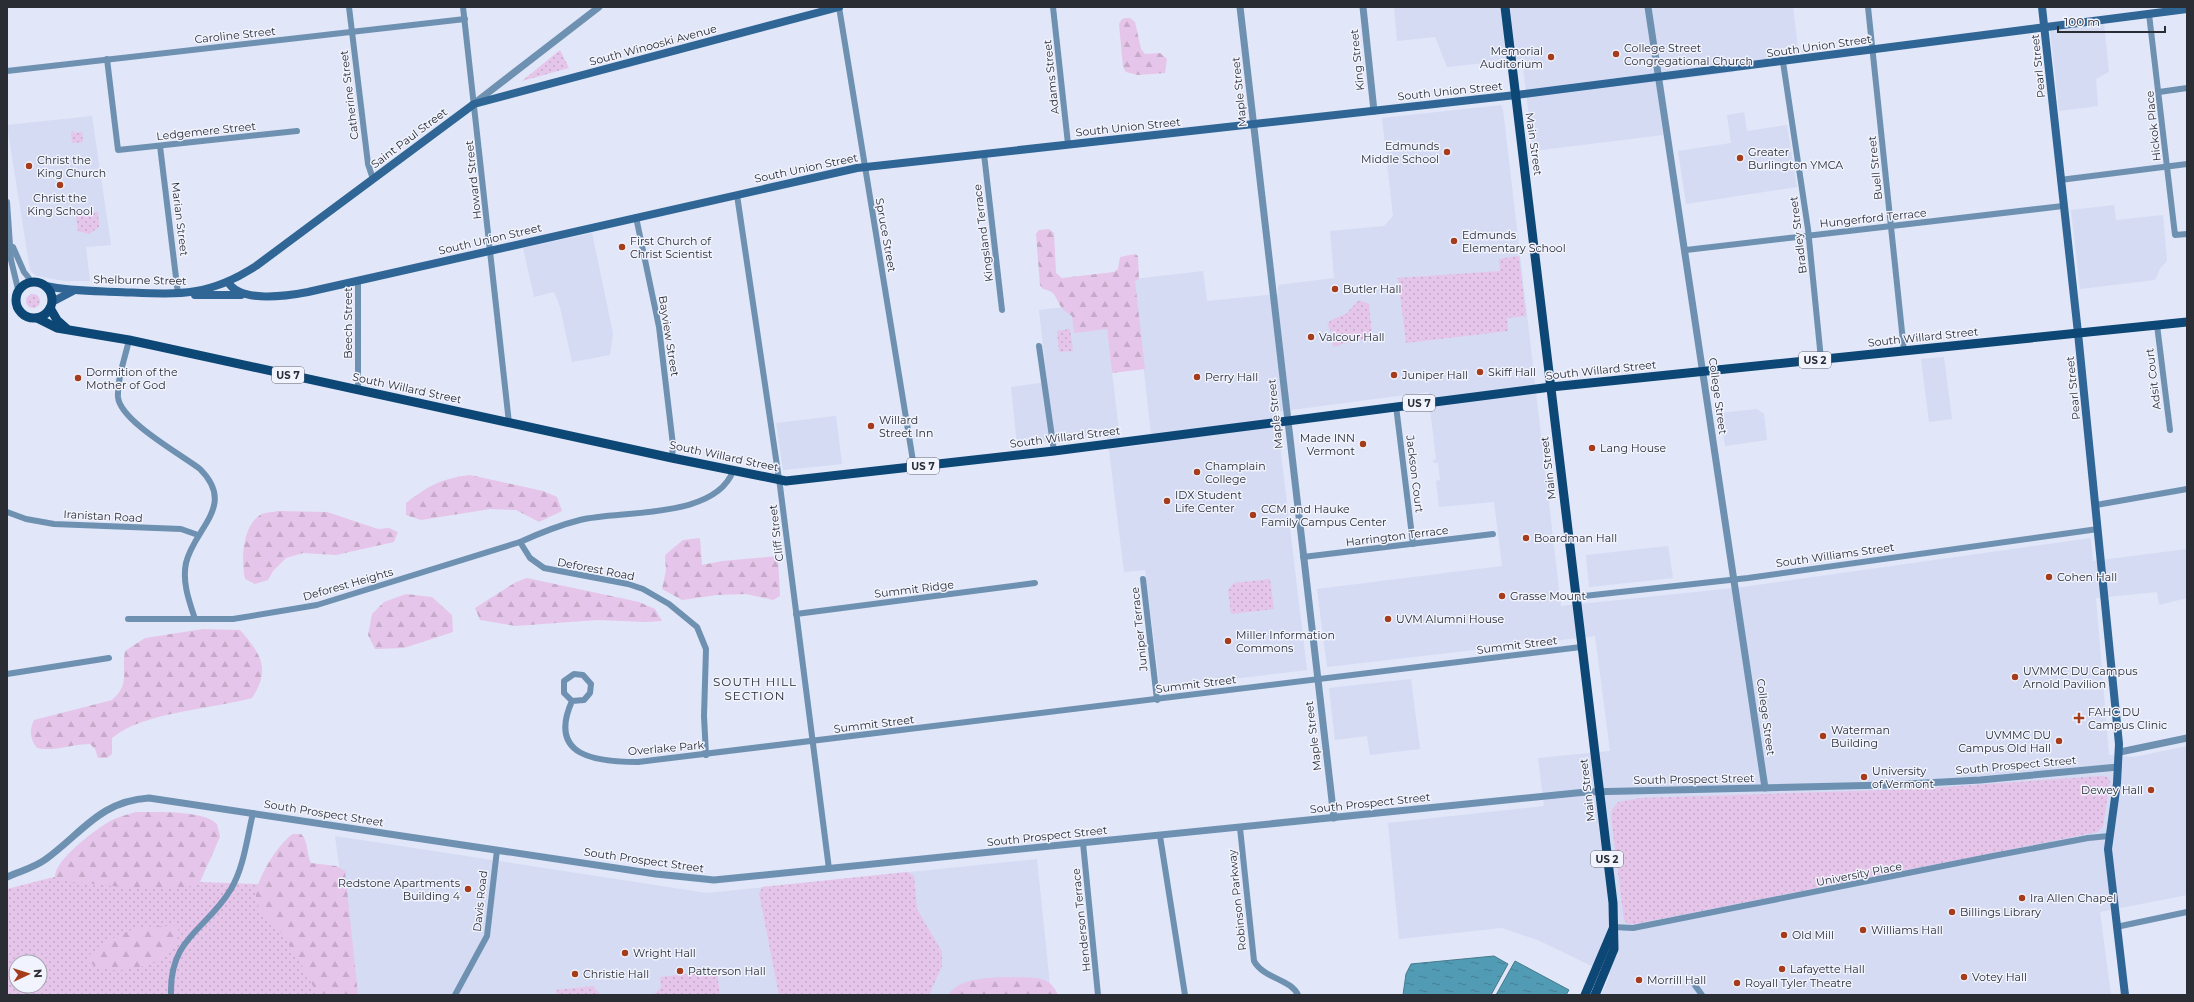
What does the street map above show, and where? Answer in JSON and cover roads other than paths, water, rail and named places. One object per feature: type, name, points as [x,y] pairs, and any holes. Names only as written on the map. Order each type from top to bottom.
[{"type":"main road","name":"South Winooski Avenue","points":[[474,104],[839,7]]},
{"type":"main road","name":"Main Street","points":[[1505,7],[1613,903],[1614,949],[1596,995]]},
{"type":"main road","name":"Pearl Street","points":[[2042,7],[2078,333],[2120,752],[2108,836],[2109,865],[2125,995]]},
{"type":"main road","name":"South Union Street","points":[[181,294],[203,296],[296,294],[864,167],[1516,95],[1783,62],[2187,9]]},
{"type":"main road","name":"Saint Paul Street","points":[[228,282],[261,262],[474,104]]},
{"type":"main road","name":"Shelburne Street","points":[[32,282],[73,291],[181,294],[213,288],[228,282]]},
{"type":"main road","points":[[32,282],[24,284],[14,292],[15,302],[19,311],[24,316],[37,318]]},
{"type":"main road","points":[[228,282],[234,291],[246,295]]},
{"type":"main road","points":[[46,286],[51,294],[51,305],[57,320],[66,328]]},
{"type":"main road","name":"Shelburne Street","points":[[37,318],[44,315],[51,305],[73,291]]},
{"type":"main road","points":[[7,306],[19,311]]},
{"type":"main road","name":"South Willard Street","points":[[37,318],[52,326],[129,340],[509,423],[780,480],[795,480],[914,467],[1551,387],[2078,333]]},
{"type":"main road","name":"US 2","points":[[2078,333],[2187,322]]},
{"type":"main road","name":"Main Street","points":[[1585,995],[1613,927]]},
{"type":"street","name":"Catherine Street","points":[[350,7],[368,164],[373,179]]},
{"type":"street","name":"Howard Street","points":[[463,7],[509,423]]},
{"type":"street","name":"Saint Paul Street","points":[[474,104],[599,7]]},
{"type":"street","name":"Spruce Street","points":[[839,7],[914,467]]},
{"type":"street","name":"Adams Street","points":[[1053,7],[1068,144]]},
{"type":"street","name":"Maple Street","points":[[1240,7],[1334,818]]},
{"type":"street","name":"King Street","points":[[1363,7],[1374,111]]},
{"type":"street","name":"College Street","points":[[1648,7],[1686,250],[1765,788]]},
{"type":"street","name":"Buell Street","points":[[1868,7],[1904,351]]},
{"type":"street","name":"Hickok Place","points":[[2149,14],[2175,236],[2187,234]]},
{"type":"street","name":"Caroline Street","points":[[7,71],[465,19]]},
{"type":"street","name":"Ledgemere Street","points":[[107,59],[118,150],[297,131]]},
{"type":"street","name":"Bradley Street","points":[[1783,62],[1808,235],[1821,359]]},
{"type":"street","points":[[2159,92],[2187,88]]},
{"type":"street","name":"Marian Street","points":[[160,146],[181,294]]},
{"type":"street","name":"Kingsland Terrace","points":[[984,154],[1002,310]]},
{"type":"street","points":[[2060,180],[2187,164]]},
{"type":"street","name":"Cliff Street","points":[[737,195],[780,480],[829,869]]},
{"type":"street","points":[[7,202],[12,246],[14,292]]},
{"type":"street","name":"Hungerford Terrace","points":[[1686,250],[2063,206]]},
{"type":"street","name":"Bayview Street","points":[[636,217],[659,327],[673,445],[672,458]]},
{"type":"street","points":[[12,246],[24,272],[32,282]]},
{"type":"street","name":"Beech Street","points":[[358,280],[358,390]]},
{"type":"street","name":"Adsit Court","points":[[2157,325],[2170,430]]},
{"type":"street","points":[[129,340],[119,391],[119,402],[124,410],[142,429],[200,469],[210,482],[214,497],[212,514],[205,528],[198,535],[190,550],[185,572],[186,587],[195,620]]},
{"type":"street","points":[[1039,346],[1054,450]]},
{"type":"street","name":"Jackson Court","points":[[1396,406],[1413,544]]},
{"type":"street","points":[[520,542],[581,520],[678,507],[695,503],[719,491],[728,483],[733,471]]},
{"type":"street","points":[[2096,505],[2187,489]]},
{"type":"street","name":"Iranistan Road","points":[[7,512],[26,519],[50,523],[180,529],[198,535]]},
{"type":"street","name":"South Williams Street","points":[[1575,597],[1734,579],[2098,529]]},
{"type":"street","name":"Harrington Terrace","points":[[1303,557],[1493,534]]},
{"type":"street","name":"Deforest Heights","points":[[128,619],[233,619],[317,605],[520,542]]},
{"type":"street","name":"Deforest Road","points":[[520,542],[530,558],[544,568],[628,584],[643,589],[670,604],[698,627],[706,649],[704,716],[706,755]]},
{"type":"street","name":"Juniper Terrace","points":[[1143,579],[1156,700]]},
{"type":"street","name":"Summit Ridge","points":[[796,614],[1035,584]]},
{"type":"street","name":"Summit Street","points":[[812,741],[1581,647]]},
{"type":"street","points":[[7,674],[109,658]]},
{"type":"street","points":[[571,675],[583,675],[591,684],[590,693],[584,700],[572,701],[564,693],[563,684],[571,675]]},
{"type":"street","name":"Overlake Park","points":[[572,701],[565,721],[567,736],[575,750],[585,756],[608,760],[638,762],[812,741]]},
{"type":"street","points":[[2120,752],[2187,738]]},
{"type":"street","name":"South Prospect Street","points":[[8,876],[39,864],[96,816],[117,804],[132,799],[156,798],[706,880],[1599,792],[1946,782],[2118,767]]},
{"type":"street","points":[[172,995],[173,976],[182,948],[195,929],[226,897],[234,884],[253,813]]},
{"type":"street","name":"Robinson Parkway","points":[[1240,828],[1254,961],[1262,970],[1292,988],[1298,995]]},
{"type":"street","points":[[1160,836],[1185,995]]},
{"type":"street","name":"University Place","points":[[1613,927],[1633,928],[2015,852],[2088,838],[2108,836]]},
{"type":"street","name":"Henderson Terrace","points":[[1083,843],[1098,995]]},
{"type":"street","name":"Davis Road","points":[[455,995],[487,936],[497,850]]},
{"type":"street","points":[[2116,927],[2187,912]]},
{"type":"street","points":[[1694,984],[1702,995]]},
{"type":"water","points":[[1494,956],[1508,964],[1491,995],[1403,995],[1406,974],[1411,964]]},
{"type":"water","points":[[1515,961],[1569,990],[1566,995],[1496,995]]},
{"type":"place","name":"College Street Congregational Church","points":[[1616,54]]},
{"type":"place","name":"Memorial Auditorium","points":[[1551,57]]},
{"type":"place","name":"Edmunds Middle School","points":[[1447,152]]},
{"type":"place","name":"Greater Burlington YMCA","points":[[1740,158]]},
{"type":"place","name":"Christ the King Church","points":[[29,166]]},
{"type":"place","name":"Christ the King School","points":[[60,185]]},
{"type":"place","name":"Edmunds Elementary School","points":[[1454,241]]},
{"type":"place","name":"First Church of Christ Scientist","points":[[622,247]]},
{"type":"place","name":"Butler Hall","points":[[1335,289]]},
{"type":"place","name":"Valcour Hall","points":[[1311,337]]},
{"type":"place","name":"Skiff Hall","points":[[1480,372]]},
{"type":"place","name":"Juniper Hall","points":[[1394,375]]},
{"type":"place","name":"Perry Hall","points":[[1197,377]]},
{"type":"place","name":"Dormition of the Mother of God","points":[[78,378]]},
{"type":"place","name":"Willard Street Inn","points":[[871,426]]},
{"type":"place","name":"Made INN Vermont","points":[[1363,444]]},
{"type":"place","name":"Lang House","points":[[1592,448]]},
{"type":"place","name":"Champlain College","points":[[1197,472]]},
{"type":"place","name":"IDX Student Life Center","points":[[1167,501]]},
{"type":"place","name":"CCM and Hauke Family Campus Center","points":[[1253,515]]},
{"type":"place","name":"Boardman Hall","points":[[1526,538]]},
{"type":"place","name":"Cohen Hall","points":[[2049,577]]},
{"type":"place","name":"Grasse Mount","points":[[1502,596]]},
{"type":"place","name":"UVM Alumni House","points":[[1388,619]]},
{"type":"place","name":"Miller Information Commons","points":[[1228,641]]},
{"type":"place","name":"UVMMC DU Campus Arnold Pavilion","points":[[2015,677]]},
{"type":"place","name":"FAHC DU Campus Clinic","points":[[2079,718]]},
{"type":"place","name":"Waterman Building","points":[[1823,736]]},
{"type":"place","name":"UVMMC DU Campus Old Hall","points":[[2059,741]]},
{"type":"place","name":"University of Vermont","points":[[1864,777]]},
{"type":"place","name":"Dewey Hall","points":[[2151,790]]},
{"type":"place","name":"Redstone Apartments Building 4","points":[[468,889]]},
{"type":"place","name":"Ira Allen Chapel","points":[[2022,898]]},
{"type":"place","name":"Billings Library","points":[[1952,912]]},
{"type":"place","name":"Williams Hall","points":[[1863,930]]},
{"type":"place","name":"Old Mill","points":[[1784,935]]},
{"type":"place","name":"Wright Hall","points":[[625,953]]},
{"type":"place","name":"Lafayette Hall","points":[[1782,969]]},
{"type":"place","name":"Patterson Hall","points":[[680,971]]},
{"type":"place","name":"Christie Hall","points":[[575,974]]},
{"type":"place","name":"Votey Hall","points":[[1964,977]]},
{"type":"place","name":"Morrill Hall","points":[[1639,980]]},
{"type":"place","name":"Royall Tyler Theatre","points":[[1737,983]]},
{"type":"district","name":"SOUTH HILL SECTION","points":[[755,688]]}]
